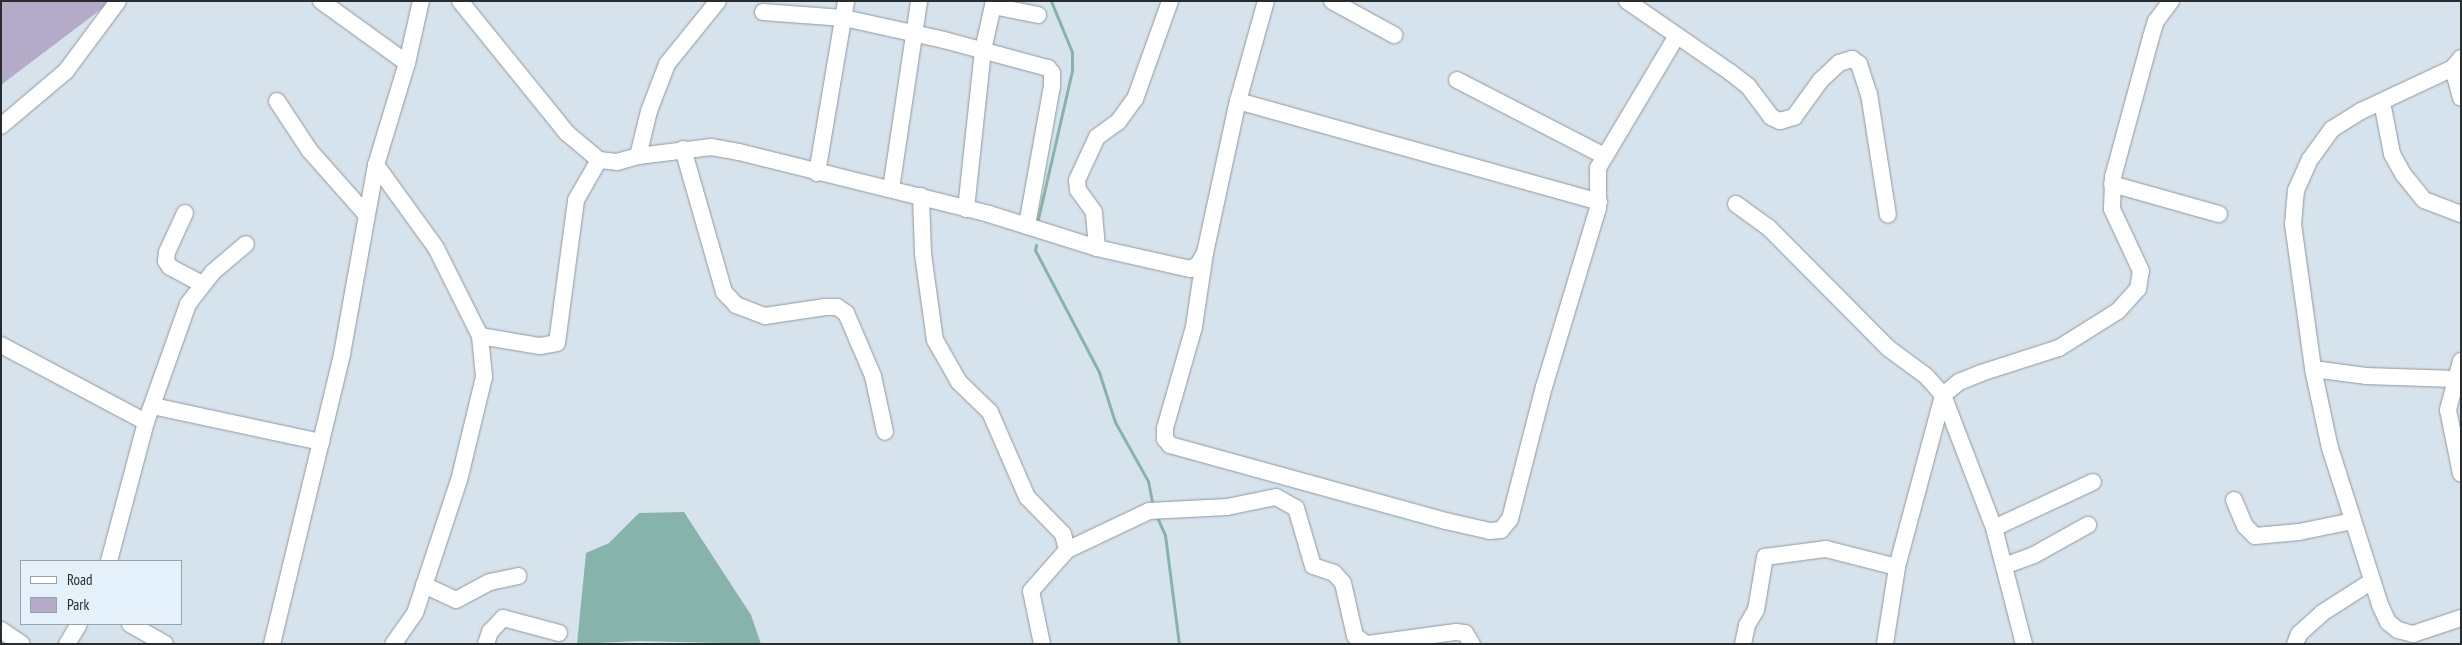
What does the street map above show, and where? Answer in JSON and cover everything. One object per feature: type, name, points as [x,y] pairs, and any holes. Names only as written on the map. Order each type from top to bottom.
[{"type":"street","points":[[1,126],[66,71],[118,1]]},
{"type":"street","points":[[321,1],[407,63]]},
{"type":"street","points":[[272,644],[342,354],[365,213],[376,165],[407,63],[421,1]]},
{"type":"street","points":[[460,1],[567,133],[599,160],[617,162],[638,156],[711,147],[921,196],[1027,225],[1097,248],[1190,269],[1198,265],[1205,253]]},
{"type":"street","points":[[638,156],[649,111],[667,64],[718,1]]},
{"type":"street","points":[[817,173],[846,1]]},
{"type":"street","points":[[891,189],[919,1]]},
{"type":"street","points":[[1097,248],[1094,212],[1078,190],[1077,180],[1097,137],[1118,122],[1135,99],[1170,1]]},
{"type":"street","points":[[1266,1],[1238,101],[1205,253],[1194,327],[1165,428],[1165,439],[1170,445],[1377,503],[1496,532],[1506,526],[1510,518],[1544,388],[1599,202],[1597,176],[1604,156],[1676,37]]},
{"type":"street","points":[[1332,1],[1394,35]]},
{"type":"street","points":[[1627,1],[1748,86],[1772,117],[1780,121],[1794,117],[1821,80],[1839,63],[1852,59],[1859,64],[1869,94],[1888,215]]},
{"type":"street","points":[[1885,644],[1898,567],[1934,421],[1943,395],[1959,382],[1980,372],[2059,348],[2130,300],[2138,289],[2141,271],[2112,209],[2112,184],[2151,36],[2168,2]]},
{"type":"street","points":[[966,209],[983,50],[994,4],[1038,15]]},
{"type":"street","points":[[763,12],[844,18],[1038,64],[1052,73],[1052,86],[1027,225]]},
{"type":"street","points":[[2461,98],[2457,63],[2332,129],[2310,159],[2296,190],[2293,224],[2313,369],[2330,448],[2372,580],[2388,622],[2398,630],[2414,634],[2428,631],[2461,618]]},
{"type":"street","points":[[1457,80],[1604,156]]},
{"type":"street","points":[[277,101],[310,152],[365,213]]},
{"type":"street","points":[[1238,101],[1599,202]]},
{"type":"street","points":[[2382,102],[2392,154],[2403,174],[2424,200],[2461,214]]},
{"type":"street","points":[[683,149],[724,292],[736,305],[765,316],[825,307],[837,308],[846,313],[874,376],[885,432]]},
{"type":"street","points":[[480,336],[540,346],[558,343],[576,200],[599,160]]},
{"type":"street","points":[[376,165],[436,248],[480,336],[484,377],[480,402],[460,480],[415,613],[393,644]]},
{"type":"street","points":[[2112,184],[2219,214]]},
{"type":"street","points":[[921,196],[923,254],[935,340],[959,382],[990,412],[1027,497],[1063,534],[1066,550]]},
{"type":"street","points":[[1736,204],[1768,227],[1888,348],[1926,376],[1943,395],[1994,528],[2024,644]]},
{"type":"street","points":[[186,213],[167,252],[166,261],[170,267],[202,284]]},
{"type":"street","points":[[109,560],[146,422],[188,304],[202,284],[246,244]]},
{"type":"street","points":[[1,345],[146,422]]},
{"type":"street","points":[[2461,361],[2448,410],[2461,474]]},
{"type":"street","points":[[2313,369],[2366,376],[2455,379]]},
{"type":"street","points":[[153,406],[321,442]]},
{"type":"street","points":[[1994,528],[2093,482]]},
{"type":"street","points":[[1042,644],[1031,591],[1066,550],[1156,510],[1227,507],[1276,497],[1291,502],[1300,516],[1310,562],[1339,577],[1355,636],[1367,644],[1413,641],[1456,632],[1465,633],[1472,644]]},
{"type":"street","points":[[2234,500],[2245,526],[2255,536],[2299,532],[2353,521]]},
{"type":"street","points":[[2004,566],[2034,555],[2088,524]]},
{"type":"street","points":[[1744,644],[1747,625],[1756,610],[1764,557],[1826,549],[1898,567]]},
{"type":"street","points":[[424,585],[456,600],[490,582],[518,576]]},
{"type":"street","points":[[2294,644],[2299,634],[2322,613],[2372,580]]},
{"type":"street","points":[[486,644],[490,632],[503,618],[559,633]]},
{"type":"street","points":[[67,644],[78,625]]},
{"type":"street","points":[[132,625],[165,644]]},
{"type":"street","points":[[1,630],[22,644]]},
{"type":"green space","points":[[1,1],[112,1],[1,85]]},
{"type":"shaded area","points":[[684,512],[751,615],[761,644],[638,641],[577,644],[586,553],[609,543],[639,513]]},
{"type":"waterway","points":[[1038,219],[1072,70],[1072,52],[1051,1]]},
{"type":"waterway","points":[[1036,245],[1035,250],[1099,372],[1115,422],[1148,481],[1153,506]]},
{"type":"waterway","points":[[1157,517],[1165,535],[1179,644]]}]
